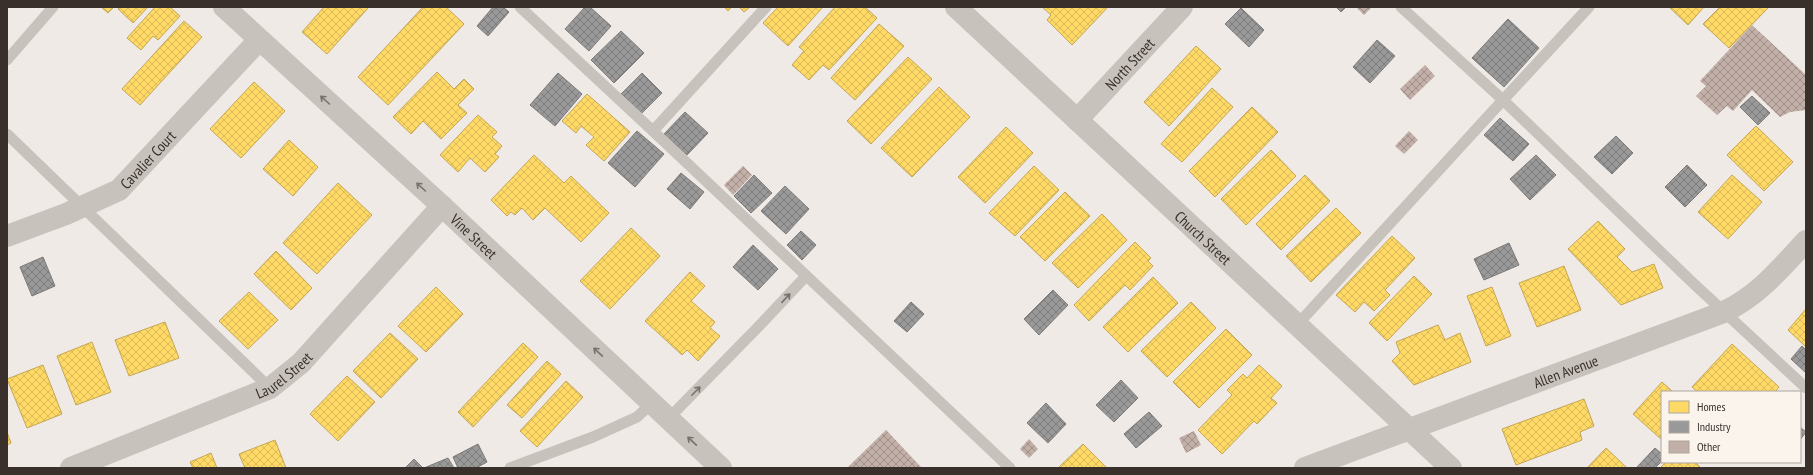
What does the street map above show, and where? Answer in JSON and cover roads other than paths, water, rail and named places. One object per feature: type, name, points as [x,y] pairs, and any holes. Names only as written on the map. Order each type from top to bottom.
[{"type":"street","name":"Vine Street","points":[[224,7],[442,206],[721,468]]},
{"type":"street","name":"Church Street","points":[[956,7],[1451,468]]},
{"type":"street","name":"North Street","points":[[1077,120],[1182,7]]},
{"type":"street","name":"Cavalier Court","points":[[7,236],[119,190],[259,40]]},
{"type":"street","name":"Laurel Street","points":[[71,468],[270,388],[301,363],[442,206]]},
{"type":"street","name":"Allen Avenue","points":[[1305,468],[1724,312],[1740,304],[1770,281],[1806,241]]},
{"type":"lane","points":[[7,60],[53,7]]},
{"type":"lane","points":[[520,7],[1010,468]]},
{"type":"lane","points":[[653,131],[766,7]]},
{"type":"lane","points":[[1401,7],[1503,100],[1724,312],[1806,388]]},
{"type":"lane","points":[[1298,324],[1589,7]]},
{"type":"lane","points":[[7,134],[270,388]]},
{"type":"lane","points":[[668,419],[762,324],[806,276]]},
{"type":"lane","points":[[510,468],[593,437],[637,417],[652,403]]}]
